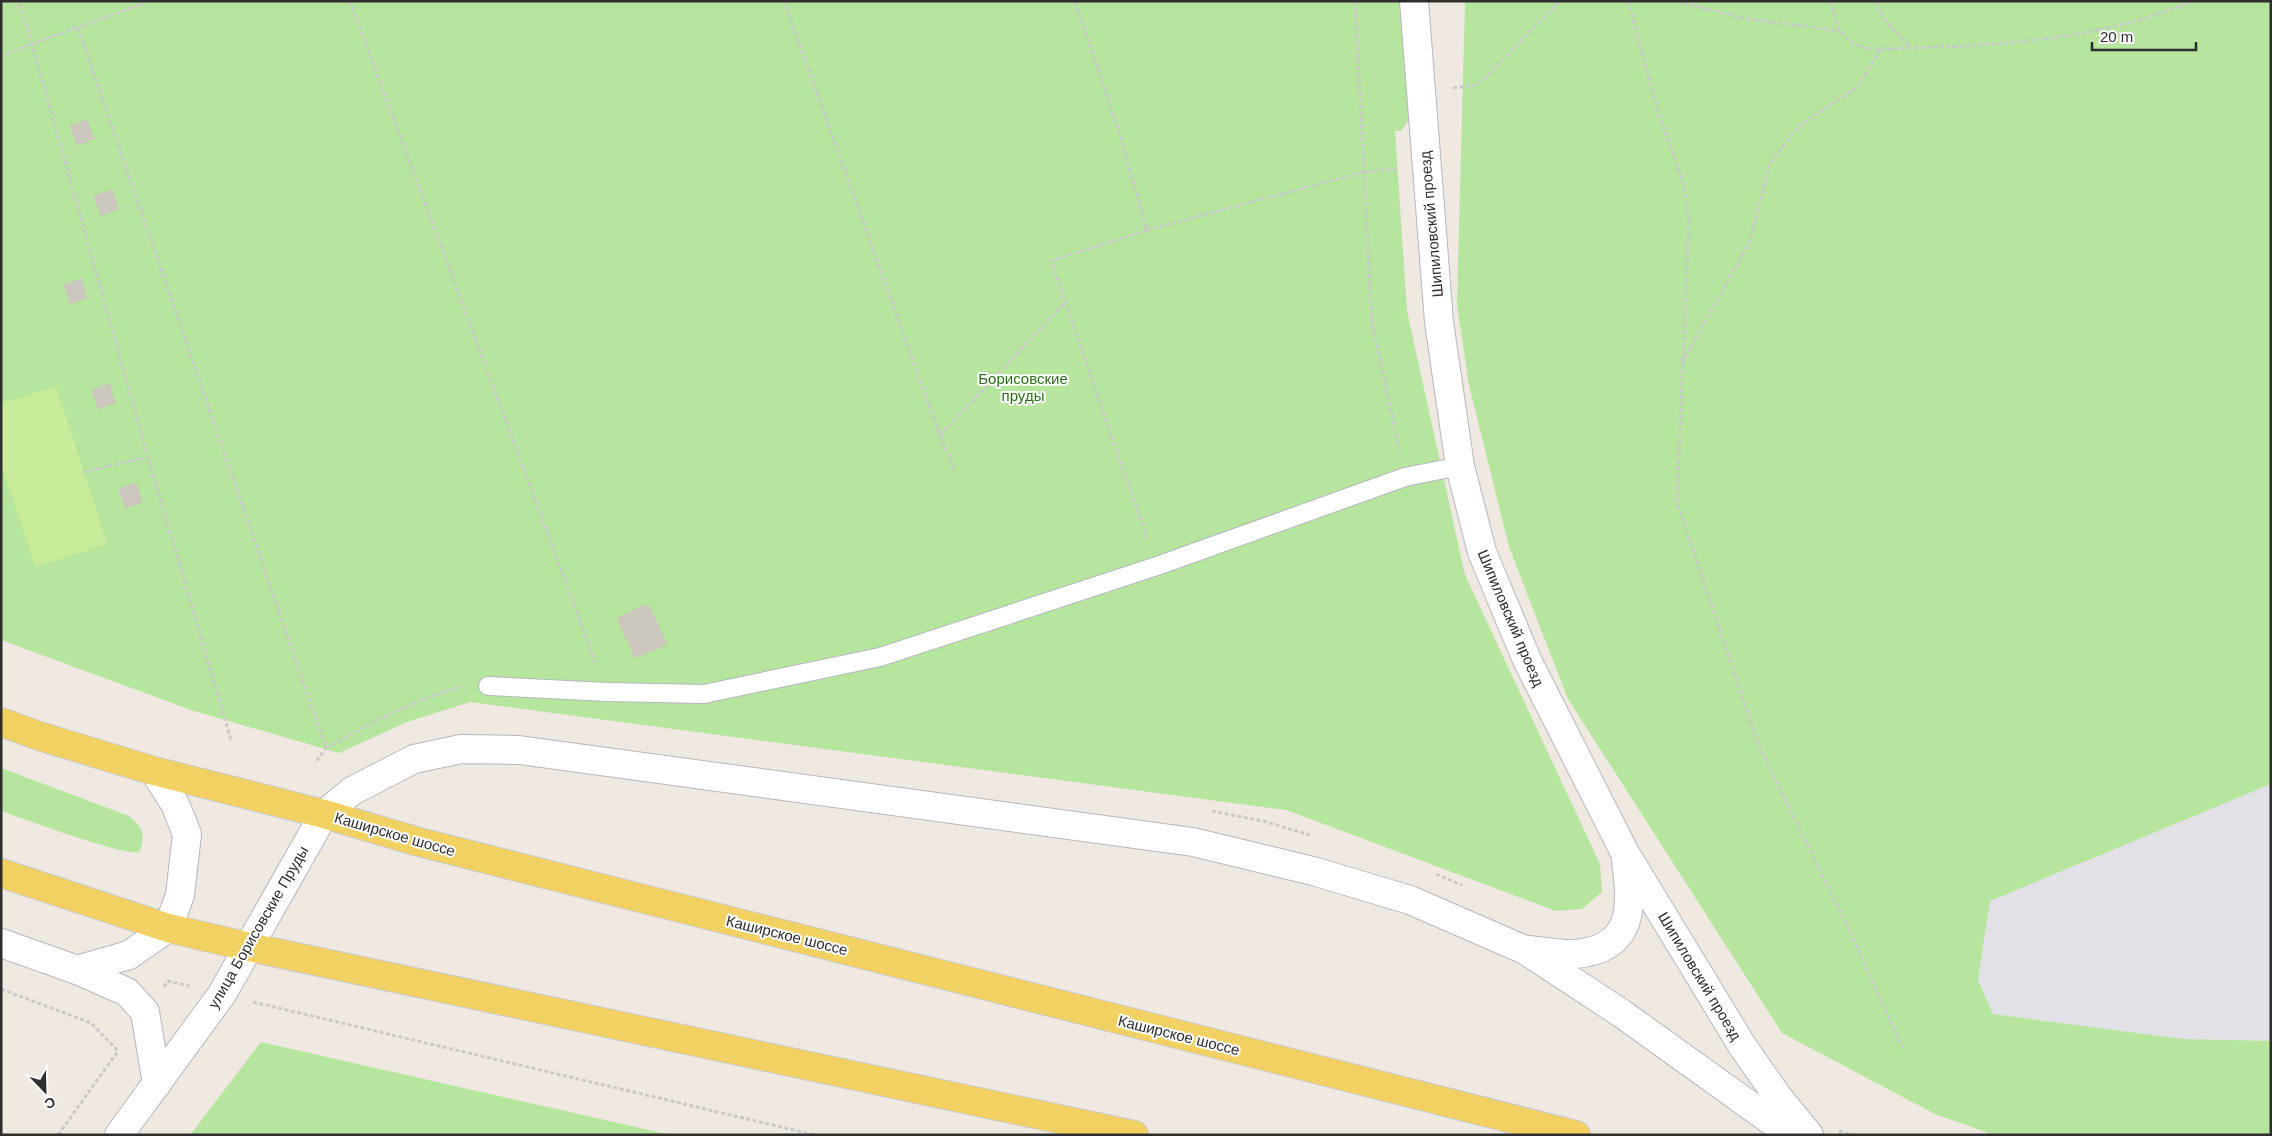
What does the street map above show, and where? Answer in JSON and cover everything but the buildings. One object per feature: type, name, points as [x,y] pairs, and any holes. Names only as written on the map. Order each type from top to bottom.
[{"type":"main road","name":"Шипиловский проезд","points":[[1414,1],[1439,322],[1460,466],[1482,552],[1527,660],[1625,853],[1743,1047],[1778,1097],[1809,1135]]},
{"type":"main road","name":"Каширское шоссе","points":[[1,722],[39,736],[154,771],[324,814],[429,845],[1576,1135]]},
{"type":"main road","points":[[324,814],[352,791],[414,758],[461,749],[519,750],[1193,842],[1313,871],[1410,900],[1526,950],[1622,1014],[1791,1135]]},
{"type":"main road","points":[[76,970],[130,955],[168,928],[180,895],[187,834],[175,804],[154,771]]},
{"type":"main road","name":"улица Борисовские Пруды","points":[[119,1135],[222,994],[324,814]]},
{"type":"main road","points":[[1526,950],[1574,954],[1604,948],[1618,937],[1627,915],[1631,895],[1625,853]]},
{"type":"main road","points":[[1,873],[168,928],[249,947],[1134,1135]]},
{"type":"main road","points":[[1,943],[76,970],[128,992],[145,1012],[156,1084]]},
{"type":"lane","points":[[488,686],[607,692],[704,694],[880,657],[1157,566],[1405,477],[1460,466]]},
{"type":"path","points":[[18,1],[32,44],[148,457],[231,740]]},
{"type":"path","points":[[1,56],[150,1]]},
{"type":"path","points":[[350,1],[607,692]]},
{"type":"path","points":[[784,1],[940,436],[955,470]]},
{"type":"path","points":[[1075,1],[1120,132],[1147,230]]},
{"type":"path","points":[[1355,1],[1372,324],[1405,477]]},
{"type":"path","points":[[1446,88],[1476,85],[1560,1]]},
{"type":"path","points":[[1628,1],[1659,115],[1683,182],[1689,218],[1681,364],[1677,502],[1760,746],[1851,934],[1904,1052]]},
{"type":"path","points":[[1677,1],[1742,18],[1839,31]]},
{"type":"path","points":[[1831,1],[1839,31],[1853,44],[1869,49],[2019,42],[2078,35],[2163,14],[2192,1]]},
{"type":"path","points":[[1876,1],[1884,19],[1911,48]]},
{"type":"path","points":[[78,28],[326,748]]},
{"type":"path","points":[[1681,364],[1749,243],[1770,163],[1800,125],[1858,87],[1880,49]]},
{"type":"path","points":[[1157,566],[1051,261],[1147,230],[1364,172]]},
{"type":"path","points":[[940,436],[1065,303]]},
{"type":"path","points":[[84,472],[148,457]]},
{"type":"path","points":[[315,763],[326,748],[382,716],[427,697],[466,685],[488,686]]},
{"type":"path","points":[[58,1135],[168,981],[814,1135]]},
{"type":"path","points":[[1,989],[91,1024],[118,1051]]},
{"type":"path","points":[[1839,1132],[1853,1135]]},
{"type":"shaded area","points":[[2271,784],[2271,1041],[2183,1039],[1993,1014],[1978,980],[1990,901]]},
{"type":"green space","name":"Борисовские пруды","points":[[1,1],[1402,1],[1409,120],[1401,131],[1395,131],[1407,311],[1465,575],[1600,864],[1602,892],[1582,909],[1556,911],[1286,810],[470,702],[407,722],[339,753],[191,710],[1,640]]},
{"type":"green space","points":[[1465,1],[2271,1],[2271,784],[1990,901],[1978,980],[1993,1014],[2183,1039],[2271,1041],[2271,1135],[1994,1135],[1935,1114],[1782,1033],[1568,699],[1509,547],[1469,385],[1457,305]]},
{"type":"green space","points":[[56,386],[107,544],[35,567],[1,464],[1,404]]},
{"type":"green space","points":[[1,768],[129,816],[142,832],[143,841],[139,852],[115,849],[1,811]]},
{"type":"green space","points":[[261,1042],[671,1135],[190,1135]]}]
